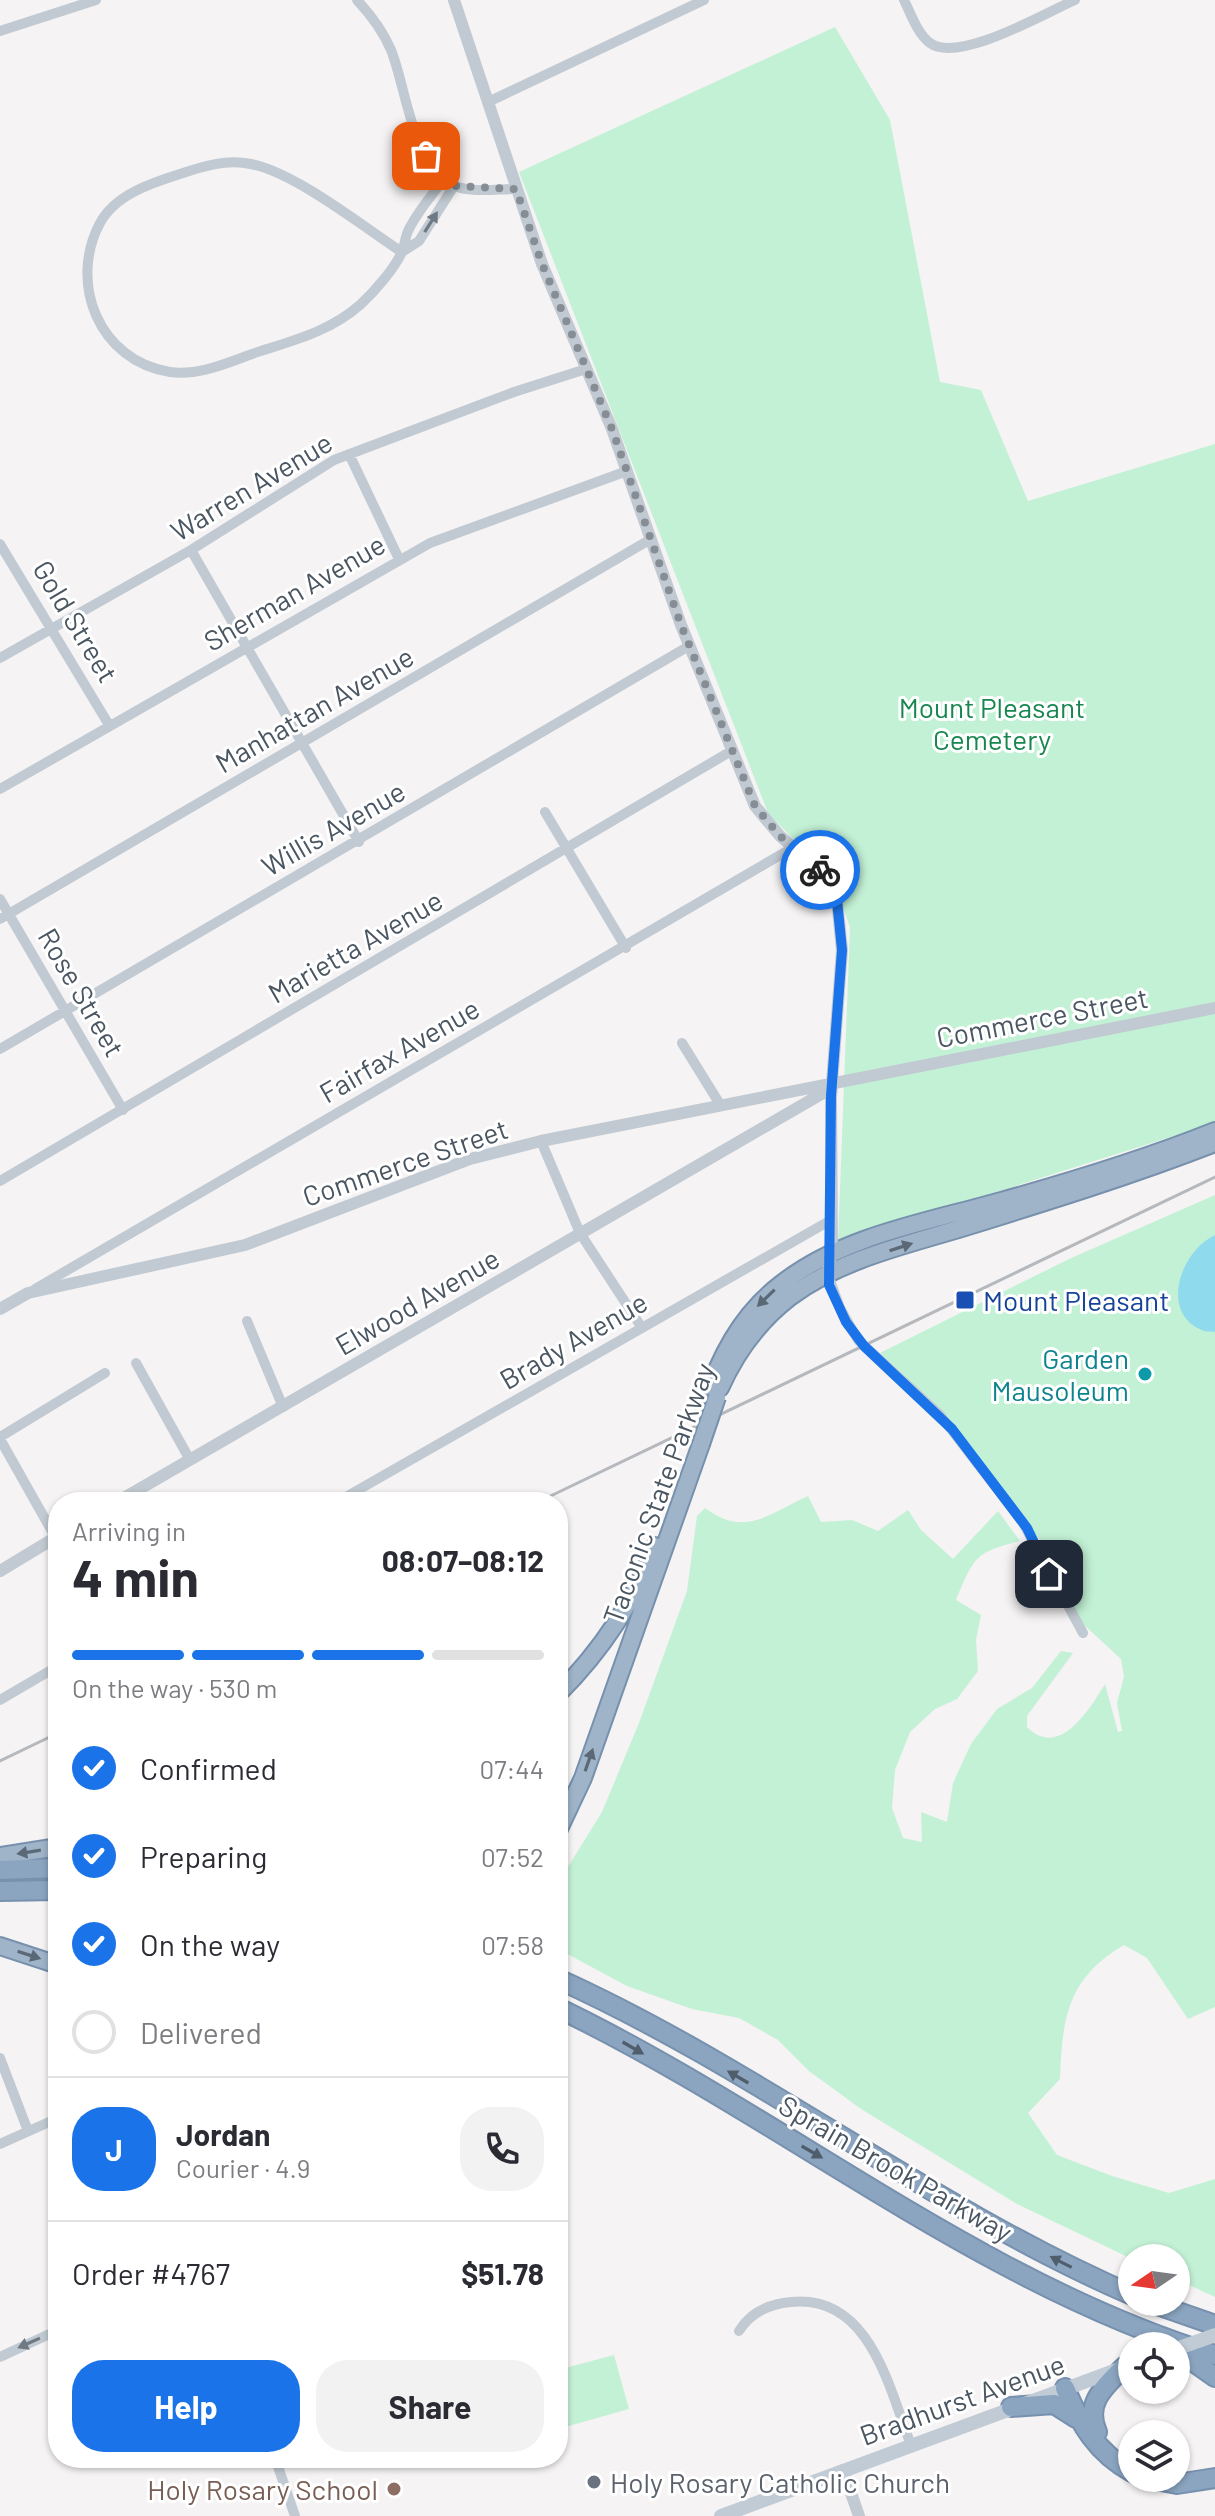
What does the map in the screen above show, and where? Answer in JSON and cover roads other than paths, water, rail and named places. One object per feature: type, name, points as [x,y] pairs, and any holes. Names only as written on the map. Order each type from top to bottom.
[{"type":"highway","name":"Taconic State Parkway","points":[[568,1810],[583,1778],[729,1345],[755,1309],[788,1278],[830,1255],[893,1232],[1101,1172],[1215,1131]]},
{"type":"highway","name":"Taconic State Parkway","points":[[710,1402],[732,1363],[759,1327],[791,1297],[828,1275],[862,1260],[1113,1180],[1215,1143]]},
{"type":"highway","name":"Taconic State Parkway","points":[[568,1683],[602,1644],[639,1584],[695,1447]]},
{"type":"highway","points":[[0,1856],[48,1849]]},
{"type":"highway","points":[[0,1870],[48,1868]]},
{"type":"highway","points":[[0,1891],[48,1890]]},
{"type":"highway","points":[[0,1946],[48,1962]]},
{"type":"highway","name":"Sprain Brook Parkway","points":[[568,1984],[648,2025],[1009,2235],[1118,2288]]},
{"type":"highway","name":"Sprain Brook Parkway","points":[[568,2014],[1000,2260],[1149,2332]]},
{"type":"highway","points":[[1189,2316],[1215,2325]]},
{"type":"highway","name":"Sprain Brook Parkway","points":[[1190,2346],[1215,2355]]},
{"type":"highway","points":[[1190,2359],[1215,2377]]},
{"type":"highway","points":[[1090,2430],[1096,2399],[1118,2376]]},
{"type":"highway","points":[[1070,2386],[1105,2454],[1118,2463]]},
{"type":"highway","points":[[1011,2407],[1054,2404],[1071,2413],[1118,2452]]},
{"type":"highway","points":[[1190,2474],[1215,2462]]},
{"type":"highway","points":[[1190,2482],[1215,2478]]},
{"type":"main road","points":[[1190,2344],[1215,2335]]},
{"type":"main road","name":"Bradhurst Avenue","points":[[721,2516],[1118,2369]]},
{"type":"street","points":[[0,31],[96,0]]},
{"type":"street","points":[[357,0],[381,30],[392,53],[419,140],[432,166],[449,182],[516,189]]},
{"type":"street","points":[[454,0],[542,264],[627,471],[689,646],[755,806],[821,871],[837,900],[841,923],[832,1082],[828,1275],[850,1328],[882,1363],[942,1417],[1022,1521],[1083,1633]]},
{"type":"street","points":[[488,102],[704,0]]},
{"type":"street","points":[[904,0],[928,41],[950,50],[975,44],[1075,0]]},
{"type":"street","points":[[402,252],[277,171],[249,163],[216,162],[160,180],[123,197],[100,222],[85,264],[91,307],[106,336],[132,359],[170,372],[209,369],[333,327],[363,302],[402,252],[408,229],[449,182]]},
{"type":"street","name":"Warren Avenue","points":[[0,658],[191,550],[309,473],[349,454],[586,369]]},
{"type":"street","points":[[349,454],[399,559]]},
{"type":"street","name":"Sherman Avenue","points":[[0,789],[430,543],[627,471]]},
{"type":"street","name":"Manhattan Avenue","points":[[4,917],[651,539]]},
{"type":"street","name":"Gold Street","points":[[0,544],[54,628],[109,725]]},
{"type":"street","points":[[191,550],[359,842]]},
{"type":"street","name":"Willis Avenue","points":[[0,1049],[359,842],[689,646]]},
{"type":"street","name":"Marietta Avenue","points":[[0,1181],[733,750]]},
{"type":"street","points":[[545,812],[626,948]]},
{"type":"street","name":"Fairfax Avenue","points":[[28,1293],[626,948],[794,847]]},
{"type":"street","name":"Rose Street","points":[[0,899],[4,917],[65,1010],[123,1110]]},
{"type":"street","name":"Commerce Street","points":[[0,1309],[28,1293],[245,1245],[470,1159],[541,1141],[1215,1008]]},
{"type":"street","points":[[682,1043],[721,1106]]},
{"type":"street","name":"Commerce Street","points":[[741,1139],[823,1093],[832,1082]]},
{"type":"street","name":"Elwood Avenue","points":[[134,1492],[741,1139]]},
{"type":"street","points":[[541,1141],[580,1233],[642,1328]]},
{"type":"street","name":"Brady Avenue","points":[[355,1492],[831,1220]]},
{"type":"street","points":[[247,1321],[283,1407]]},
{"type":"street","points":[[136,1363],[190,1460]]},
{"type":"street","points":[[48,1523],[0,1438],[105,1373]]},
{"type":"street","points":[[0,1571],[48,1544]]},
{"type":"street","points":[[0,1700],[48,1672]]},
{"type":"street","points":[[0,2058],[28,2131]]},
{"type":"street","points":[[0,2144],[48,2122]]},
{"type":"street","points":[[739,2331],[750,2316],[785,2303],[815,2303],[846,2316],[869,2341],[911,2445]]},
{"type":"street","points":[[0,2357],[48,2335]]},
{"type":"street","points":[[278,2468],[295,2516]]},
{"type":"street","points":[[843,2470],[859,2516]]},
{"type":"water","points":[[1215,1235],[1215,1332],[1204,1331],[1190,1323],[1182,1312],[1178,1298],[1179,1283],[1192,1255],[1202,1243]]},
{"type":"railway","points":[[559,1492],[1215,1177]]},
{"type":"railway","points":[[0,1761],[48,1738]]},
{"type":"place","name":"Mount Pleasant","points":[[965,1300]]},
{"type":"place","name":"Garden Mausoleum","points":[[1145,1374]]},
{"type":"place","name":"Holy Rosary Catholic Church","points":[[594,2482]]},
{"type":"place","name":"Holy Rosary School","points":[[394,2489]]},
{"type":"park label","name":"Mount Pleasant Cemetery","points":[[992,723]]}]
